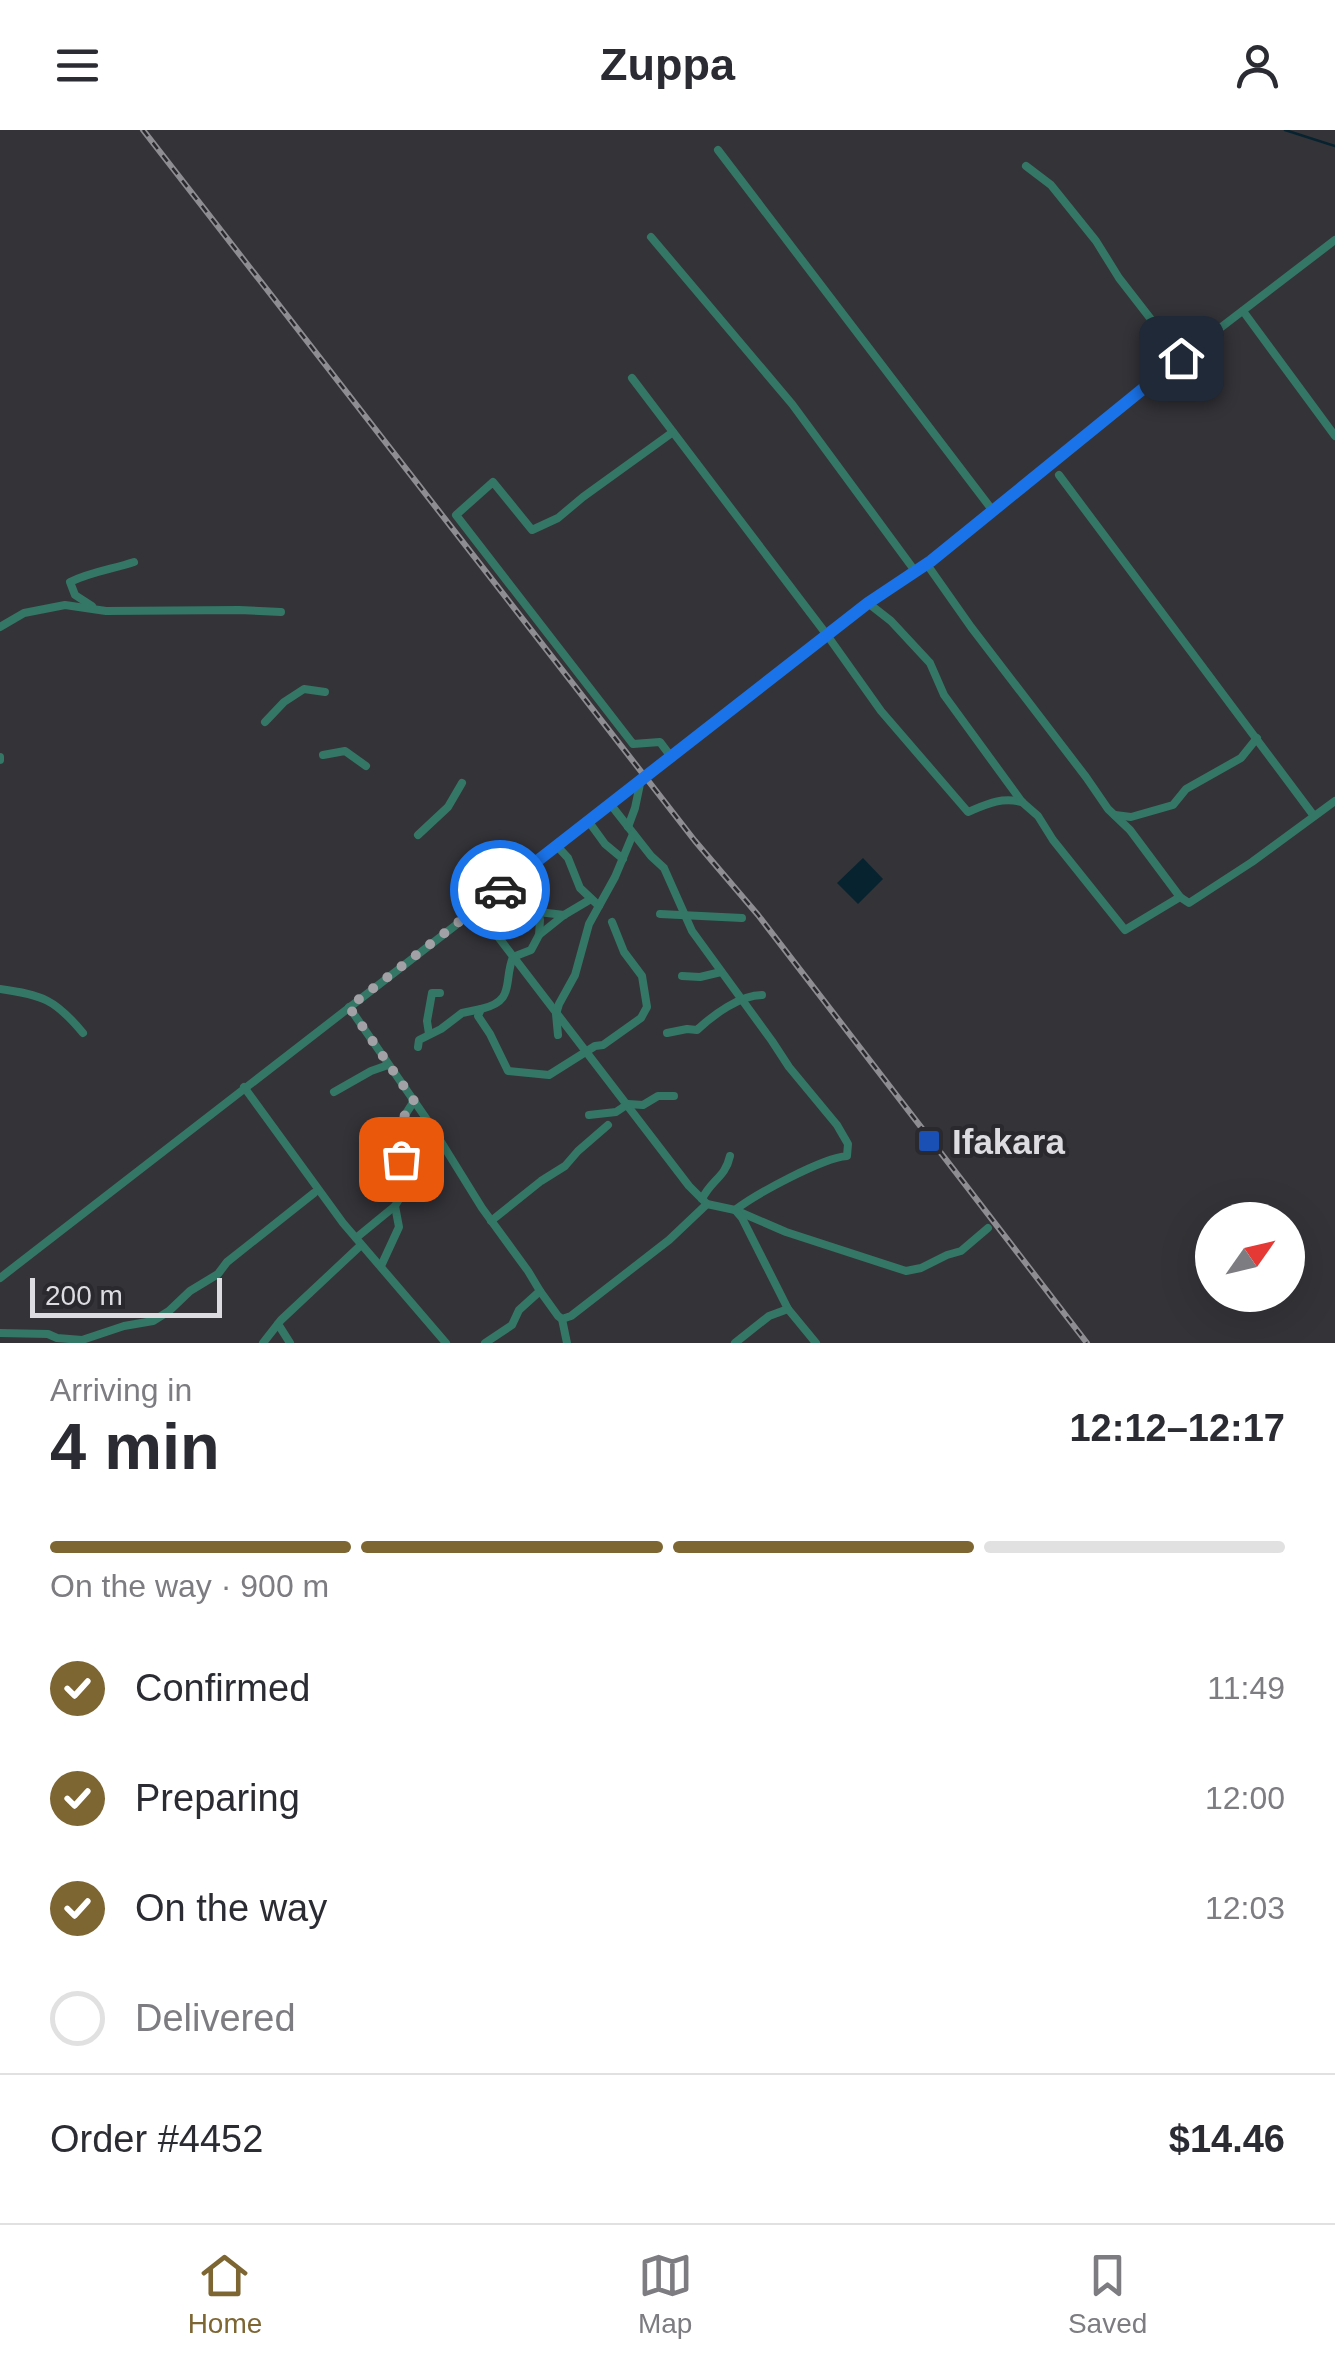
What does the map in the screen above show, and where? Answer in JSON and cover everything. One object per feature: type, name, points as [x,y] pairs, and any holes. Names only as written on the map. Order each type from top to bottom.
[{"type":"street","points":[[718,150],[992,511]]},
{"type":"street","points":[[1026,166],[1051,186],[1096,241],[1118,278],[1181,358]]},
{"type":"street","points":[[651,237],[792,404],[915,570]]},
{"type":"street","points":[[0,1278],[868,603],[926,563],[1335,240]]},
{"type":"street","points":[[1243,311],[1335,436]]},
{"type":"street","points":[[632,378],[881,712],[968,812],[996,800],[1022,802]]},
{"type":"street","points":[[672,758],[660,742],[632,744],[456,515],[493,482],[532,530],[558,518],[673,432]]},
{"type":"street","points":[[1059,474],[1314,816]]},
{"type":"street","points":[[95,608],[75,595],[70,582],[134,562]]},
{"type":"street","points":[[926,563],[1108,809],[1189,903],[1335,801]]},
{"type":"street","points":[[868,603],[891,621],[930,663],[944,695],[1022,802],[1038,816],[1125,930],[1180,897]]},
{"type":"street","points":[[0,627],[24,613],[66,605],[106,610],[281,612]]},
{"type":"street","points":[[265,722],[284,702],[304,690],[325,692]]},
{"type":"street","points":[[1115,815],[1131,817],[1173,804],[1186,789],[1241,758],[1257,738]]},
{"type":"street","points":[[324,755],[345,751],[366,766]]},
{"type":"street","points":[[558,1035],[559,1004],[575,974],[595,903],[623,859],[640,782]]},
{"type":"street","points":[[418,835],[448,807],[462,783]]},
{"type":"street","points":[[611,805],[664,868],[692,930],[848,1144],[847,1156],[829,1159],[735,1210]]},
{"type":"street","points":[[589,822],[605,844],[623,859]]},
{"type":"street","points":[[558,846],[568,858],[580,888],[595,903]]},
{"type":"street","points":[[530,867],[539,935]]},
{"type":"street","points":[[486,901],[504,908],[564,914]]},
{"type":"street","points":[[418,1047],[419,1040],[462,1013],[494,1005],[503,998],[513,957],[530,950],[539,935],[564,914],[595,903]]},
{"type":"street","points":[[476,908],[705,1202],[906,1271],[961,1251],[988,1228]]},
{"type":"street","points":[[660,914],[742,918]]},
{"type":"street","points":[[480,1008],[478,1016],[508,1071],[549,1075],[603,1045],[642,1018],[646,1007],[642,976],[624,952],[612,922]]},
{"type":"street","points":[[682,976],[721,972]]},
{"type":"street","points":[[0,989],[49,1000],[83,1033]]},
{"type":"street","points":[[429,1034],[432,993],[440,992]]},
{"type":"street","points":[[667,1033],[697,1030],[740,998],[762,996]]},
{"type":"street","points":[[349,1007],[491,1221],[562,1319],[568,1343]]},
{"type":"street","points":[[334,1092],[388,1065]]},
{"type":"street","points":[[244,1088],[358,1242],[446,1343]]},
{"type":"street","points":[[588,1115],[616,1112],[628,1104],[643,1106],[658,1096],[674,1096]]},
{"type":"street","points":[[263,1343],[395,1206],[407,1186],[406,1172],[387,1143],[414,1101]]},
{"type":"street","points":[[491,1221],[565,1166],[608,1125]]},
{"type":"street","points":[[562,1319],[572,1316],[669,1240],[705,1202],[708,1188],[727,1169],[730,1156]]},
{"type":"street","points":[[0,1333],[48,1334],[83,1341],[153,1320],[218,1274],[227,1262],[314,1193]]},
{"type":"street","points":[[380,1266],[399,1227],[395,1206]]},
{"type":"street","points":[[735,1210],[788,1309],[816,1343]]},
{"type":"street","points":[[485,1343],[512,1325],[519,1310],[540,1291]]},
{"type":"street","points":[[735,1343],[768,1316],[788,1309]]},
{"type":"street","points":[[278,1324],[290,1343]]},
{"type":"water","points":[[863,858],[883,879],[858,904],[837,883]]},
{"type":"waterway","points":[[1285,130],[1335,146]]},
{"type":"railway","points":[[143,130],[695,841],[758,915],[1087,1343]]},
{"type":"way so far","points":[[401,1159],[387,1143],[414,1101],[349,1007],[500,890]]},
{"type":"place","name":"Ifakara","points":[[929,1141]]},
{"type":"route","points":[[500,890],[868,603],[931,561],[1181,358]]}]
